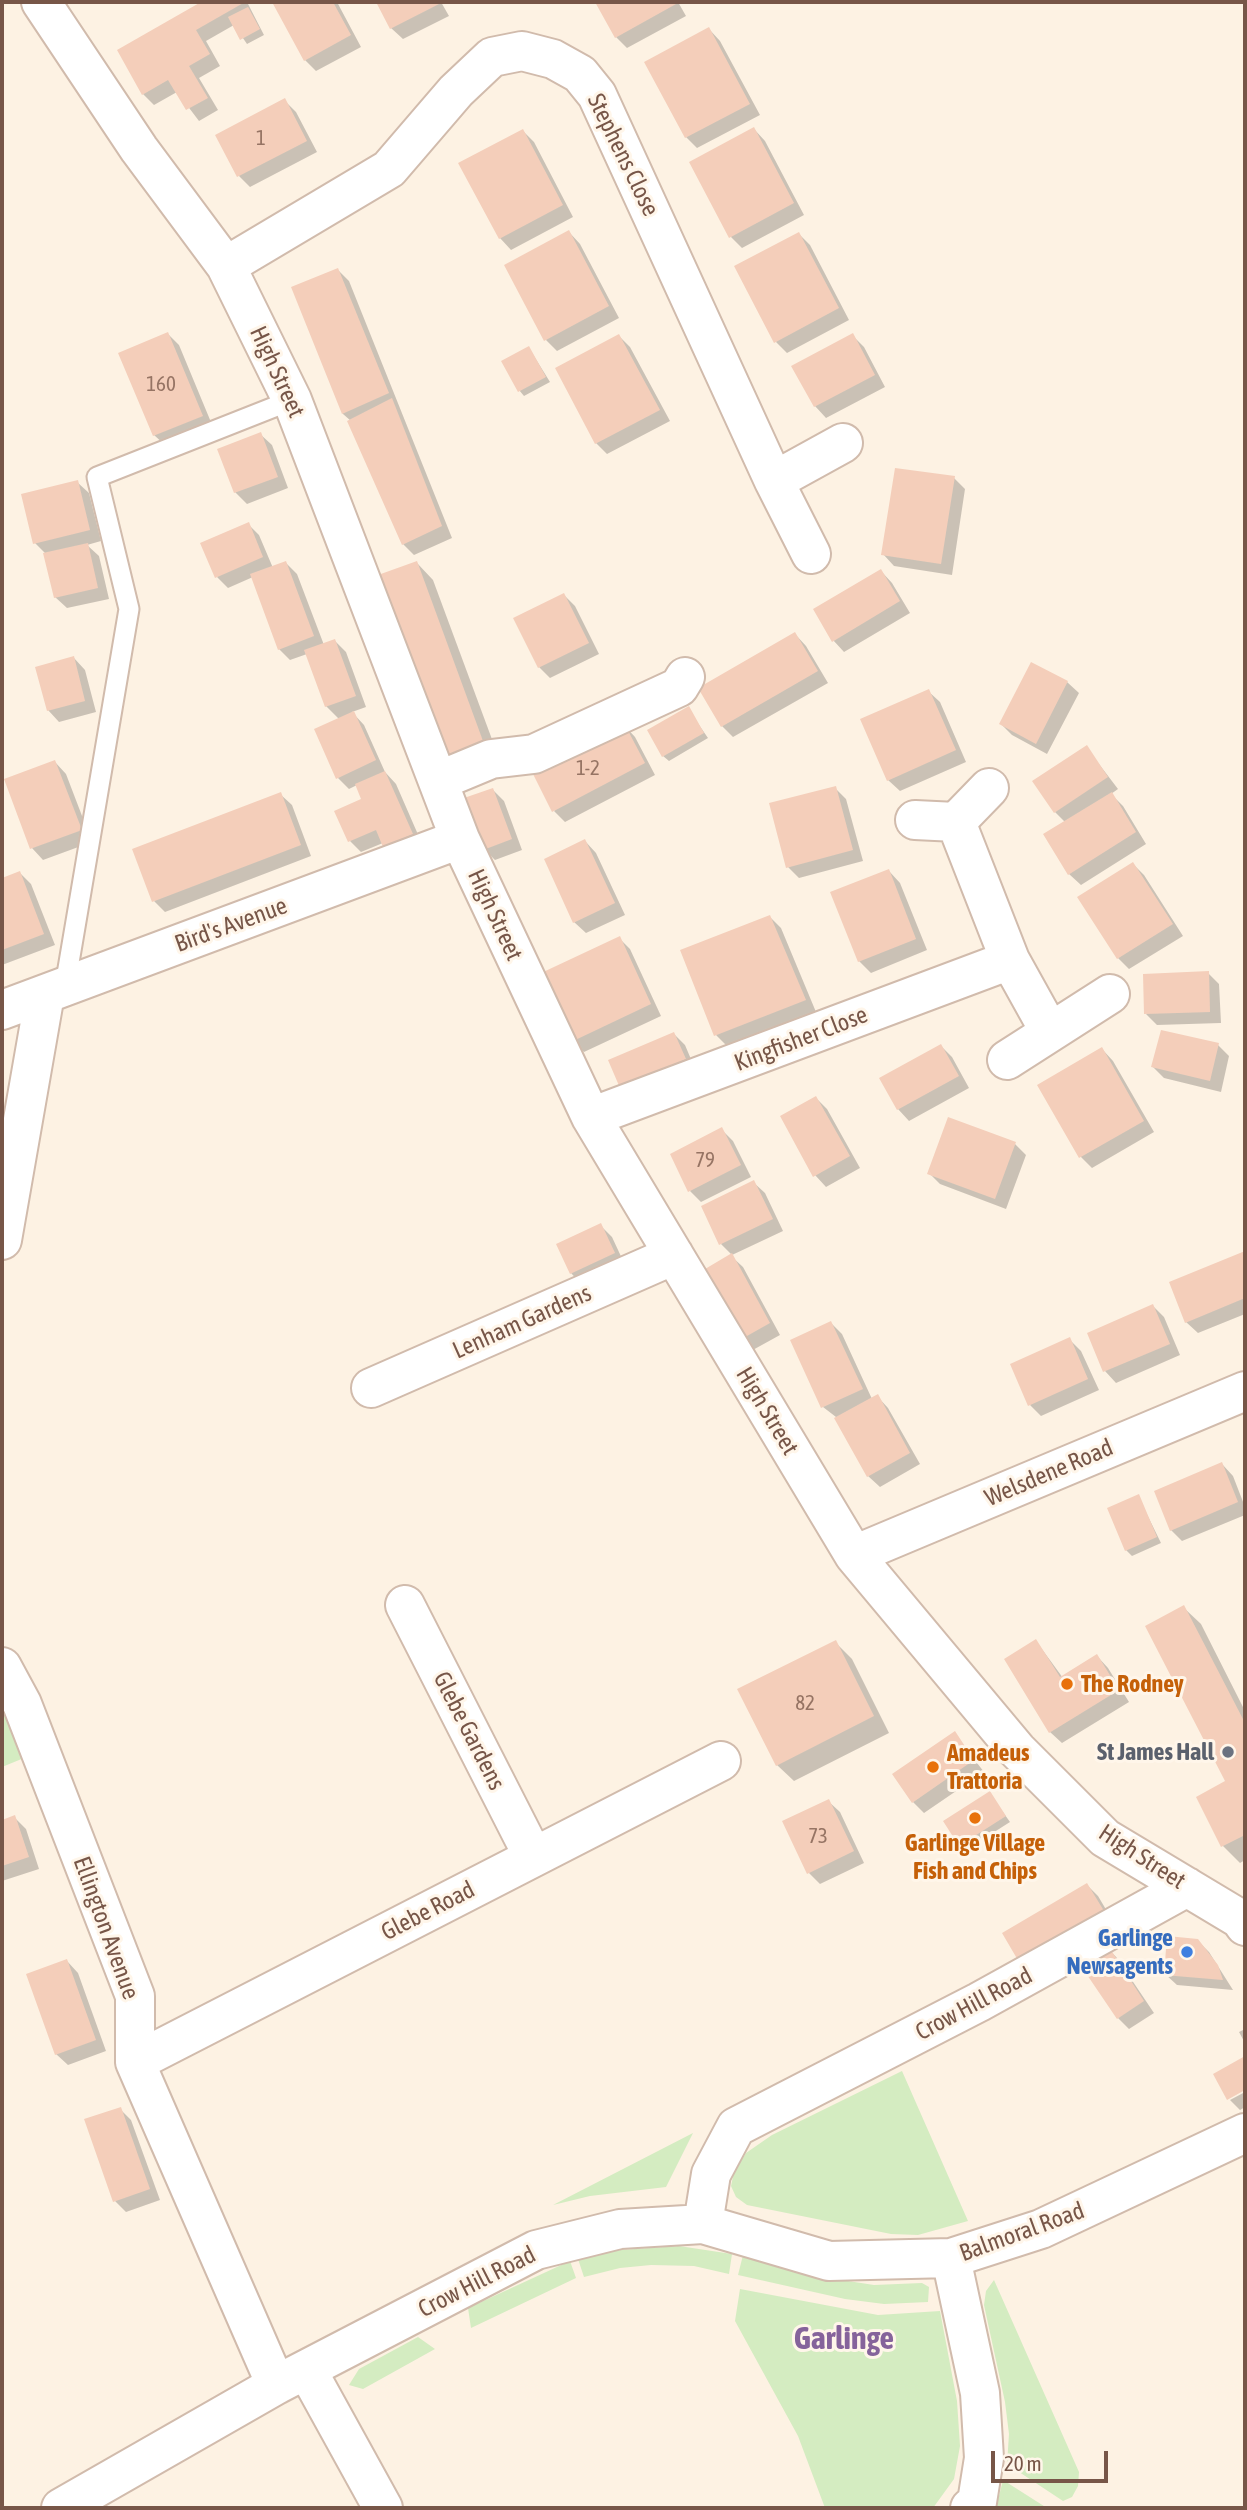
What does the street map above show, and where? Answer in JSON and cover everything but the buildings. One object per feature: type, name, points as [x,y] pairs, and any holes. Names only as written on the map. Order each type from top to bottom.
[{"type":"street","name":"High Street","points":[[41,2],[139,149],[226,266],[292,400],[460,839],[591,1117],[854,1555],[1017,1750],[1105,1838],[1243,1919]]},
{"type":"street","name":"Stephens Close","points":[[226,266],[389,169],[456,91],[492,57],[523,51],[553,59],[580,74],[597,95],[774,481],[811,554]]},
{"type":"street","points":[[774,481],[843,443]]},
{"type":"street","points":[[438,781],[491,759],[534,754],[679,687],[685,677]]},
{"type":"street","points":[[915,820],[956,822],[989,788]]},
{"type":"street","points":[[956,822],[1010,960],[1050,1032]]},
{"type":"street","name":"Bird's Avenue","points":[[2,1010],[460,839]]},
{"type":"street","name":"Kingfisher Close","points":[[591,1117],[1010,960]]},
{"type":"street","points":[[2,1240],[55,990]]},
{"type":"street","points":[[1007,1060],[1110,994]]},
{"type":"street","name":"Lenham Gardens","points":[[371,1388],[674,1255]]},
{"type":"street","name":"Welsdene Road","points":[[854,1555],[1245,1391]]},
{"type":"street","name":"Glebe Gardens","points":[[405,1605],[533,1856]]},
{"type":"street","name":"Ellington Avenue","points":[[2,1667],[22,1704],[135,1996],[135,2062],[292,2379],[383,2508]]},
{"type":"street","name":"Glebe Road","points":[[135,2062],[721,1760]]},
{"type":"street","name":"Crow Hill Road","points":[[61,2508],[292,2379],[536,2250],[620,2229],[703,2224],[711,2174],[736,2127],[979,2002],[1187,1887]]},
{"type":"street","name":"Balmoral Road","points":[[703,2224],[829,2261],[951,2258],[1041,2229],[1245,2133]]},
{"type":"street","points":[[951,2258],[980,2393],[984,2458],[977,2502],[971,2508]]},
{"type":"lane","points":[[55,990],[129,609],[96,477],[292,400]]},
{"type":"green space","points":[[2,1707],[24,1758],[2,1767]]},
{"type":"green space","points":[[902,2071],[968,2221],[918,2235],[891,2234],[747,2205],[736,2197],[731,2186],[734,2172],[746,2153],[772,2135]]},
{"type":"green space","points":[[693,2133],[666,2187],[590,2196],[553,2205]]},
{"type":"green space","points":[[679,2246],[732,2254],[729,2274],[694,2266],[651,2265],[620,2268],[584,2277],[578,2259],[620,2250]]},
{"type":"green space","points":[[743,2255],[835,2279],[874,2285],[922,2283],[929,2287],[928,2302],[884,2304],[845,2299],[738,2275]]},
{"type":"green space","points":[[570,2261],[576,2278],[471,2328],[468,2308]]},
{"type":"green space","points":[[994,2280],[1079,2472],[1078,2486],[1072,2497],[1063,2501],[1007,2464],[1009,2434],[1005,2402],[984,2305],[986,2291]]},
{"type":"green space","points":[[740,2289],[878,2315],[940,2311],[957,2401],[960,2446],[954,2479],[933,2508],[825,2508],[798,2436],[735,2321]]},
{"type":"green space","points":[[418,2337],[435,2349],[363,2389],[349,2385],[359,2369]]},
{"type":"green space","points":[[1003,2480],[1047,2508],[996,2508]]},
{"type":"place","name":"The Rodney","points":[[1067,1684]]},
{"type":"place","name":"St James Hall","points":[[1228,1752]]},
{"type":"place","name":"Amadeus Trattoria","points":[[933,1767]]},
{"type":"place","name":"Garlinge Village Fish and Chips","points":[[975,1818]]},
{"type":"place","name":"Garlinge Newsagents","points":[[1187,1952]]},
{"type":"district","name":"Garlinge","points":[[844,2339]]}]
